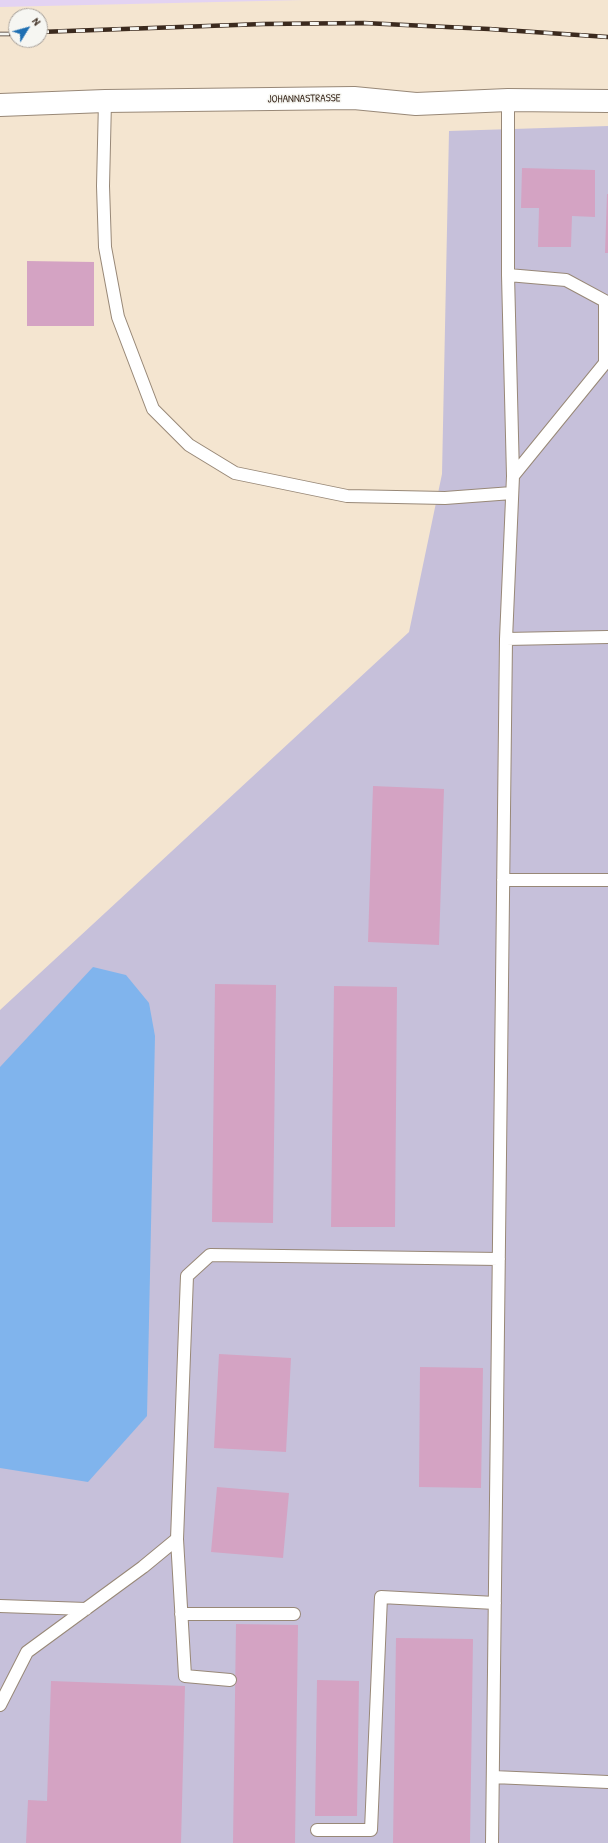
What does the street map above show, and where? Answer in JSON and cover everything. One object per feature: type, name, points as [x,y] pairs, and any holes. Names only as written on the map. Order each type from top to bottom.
[{"type":"street","name":"JOHANNASTRASSE","points":[[0,105],[105,101],[354,98],[416,104],[508,100],[608,101]]},
{"type":"lane","points":[[492,1843],[506,639],[513,476],[508,275],[508,100]]},
{"type":"lane","points":[[105,101],[103,186],[105,247],[118,317],[153,409],[189,445],[235,473],[347,496],[445,498],[512,493]]},
{"type":"lane","points":[[508,275],[566,280],[605,300],[605,363],[513,476]]},
{"type":"lane","points":[[506,639],[608,636]]},
{"type":"lane","points":[[503,880],[608,880]]},
{"type":"lane","points":[[230,1680],[185,1676],[177,1539],[187,1276],[210,1255],[499,1259]]},
{"type":"lane","points":[[0,1704],[27,1652],[143,1567],[177,1539]]},
{"type":"lane","points":[[317,1830],[370,1830],[381,1596],[495,1603]]},
{"type":"lane","points":[[0,1606],[86,1609]]},
{"type":"lane","points":[[181,1614],[294,1614]]},
{"type":"lane","points":[[493,1777],[608,1782]]},
{"type":"shaded area","points":[[0,0],[304,0],[0,7]]},
{"type":"shaded area","points":[[608,126],[608,1843],[0,1843],[0,1010],[409,632],[442,474],[449,131]]},
{"type":"water","points":[[93,967],[126,975],[149,1003],[155,1036],[147,1416],[88,1482],[0,1468],[0,1067]]},
{"type":"building","points":[[522,168],[595,170],[595,217],[572,216],[571,247],[538,247],[539,208],[521,208]]},
{"type":"building","points":[[607,194],[608,253],[605,253]]},
{"type":"building","points":[[27,261],[94,262],[94,326],[27,326]]},
{"type":"building","points":[[373,786],[444,789],[439,945],[368,942]]},
{"type":"building","points":[[215,984],[276,985],[273,1223],[212,1222]]},
{"type":"building","points":[[334,986],[397,987],[395,1227],[331,1227]]},
{"type":"building","points":[[219,1354],[291,1358],[286,1452],[214,1448]]},
{"type":"building","points":[[420,1367],[483,1368],[481,1488],[419,1487]]},
{"type":"building","points":[[217,1487],[289,1493],[283,1558],[211,1552]]},
{"type":"building","points":[[236,1624],[298,1625],[295,1843],[233,1843]]},
{"type":"building","points":[[396,1638],[473,1639],[470,1843],[393,1843]]},
{"type":"building","points":[[317,1680],[359,1681],[357,1816],[315,1816]]},
{"type":"building","points":[[51,1681],[185,1686],[181,1843],[26,1843],[28,1800],[47,1801]]},
{"type":"railway","points":[[48,32],[263,24],[364,23],[608,37]]},
{"type":"railway","points":[[0,34],[8,34]]}]
